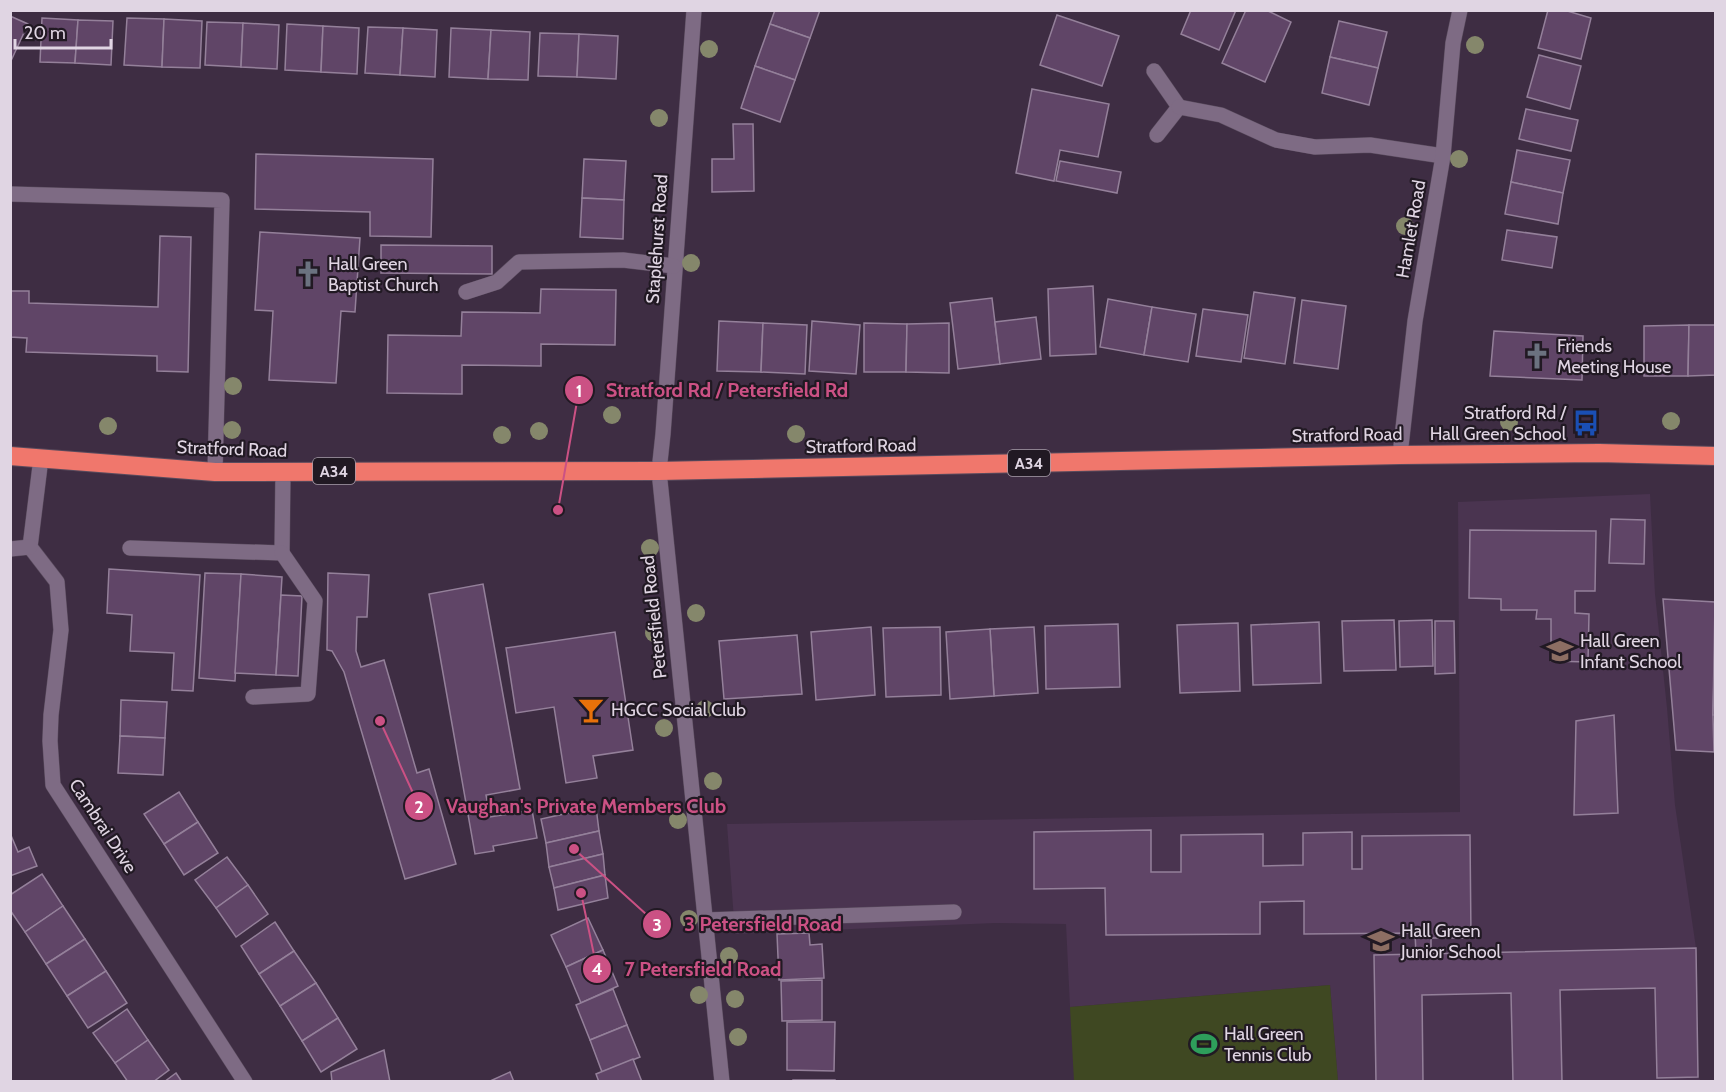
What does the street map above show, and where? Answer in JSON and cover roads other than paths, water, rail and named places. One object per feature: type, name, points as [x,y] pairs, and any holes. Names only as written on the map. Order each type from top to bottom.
[{"type":"highway","name":"Stratford Road","points":[[10,456],[215,472],[659,471],[1400,455],[1599,453],[1715,456]]},
{"type":"street","name":"Staplehurst Road","points":[[659,471],[694,10]]},
{"type":"street","name":"Hamlet Road","points":[[1400,455],[1416,321],[1443,156],[1453,43],[1460,10]]},
{"type":"street","points":[[1154,71],[1179,107],[1221,115],[1276,140],[1315,147],[1370,145],[1443,156]]},
{"type":"street","points":[[1157,135],[1179,107]]},
{"type":"street","points":[[10,194],[222,200],[215,472]]},
{"type":"street","points":[[466,292],[496,282],[519,262],[623,260],[674,266]]},
{"type":"street","points":[[10,549],[30,547],[41,458]]},
{"type":"street","points":[[253,697],[308,694],[315,601],[282,553],[284,471]]},
{"type":"street","name":"Petersfield Road","points":[[659,471],[722,1082]]},
{"type":"street","name":"Cambrai Drive","points":[[30,547],[57,582],[61,630],[51,715],[53,785],[245,1082]]},
{"type":"street","points":[[130,548],[282,553]]},
{"type":"street","points":[[705,920],[954,912]]},
{"type":"place","name":"Hall Green Baptist Church","points":[[308,274]]},
{"type":"place","name":"Friends Meeting House","points":[[1537,356]]},
{"type":"place","name":"Stratford Rd / Hall Green School","points":[[1586,423]]},
{"type":"place","name":"Stratford Rd / Petersfield Rd","points":[[558,510]]},
{"type":"place","name":"Hall Green Infant School","points":[[1560,651]]},
{"type":"place","name":"HGCC Social Club","points":[[591,710]]},
{"type":"place","name":"Vaughan's Private Members Club","points":[[380,721]]},
{"type":"place","name":"3 Petersfield Road","points":[[574,849]]},
{"type":"place","name":"7 Petersfield Road","points":[[581,893]]},
{"type":"place","name":"Hall Green Junior School","points":[[1381,941]]},
{"type":"place","name":"Hall Green Tennis Club","points":[[1204,1044]]}]
